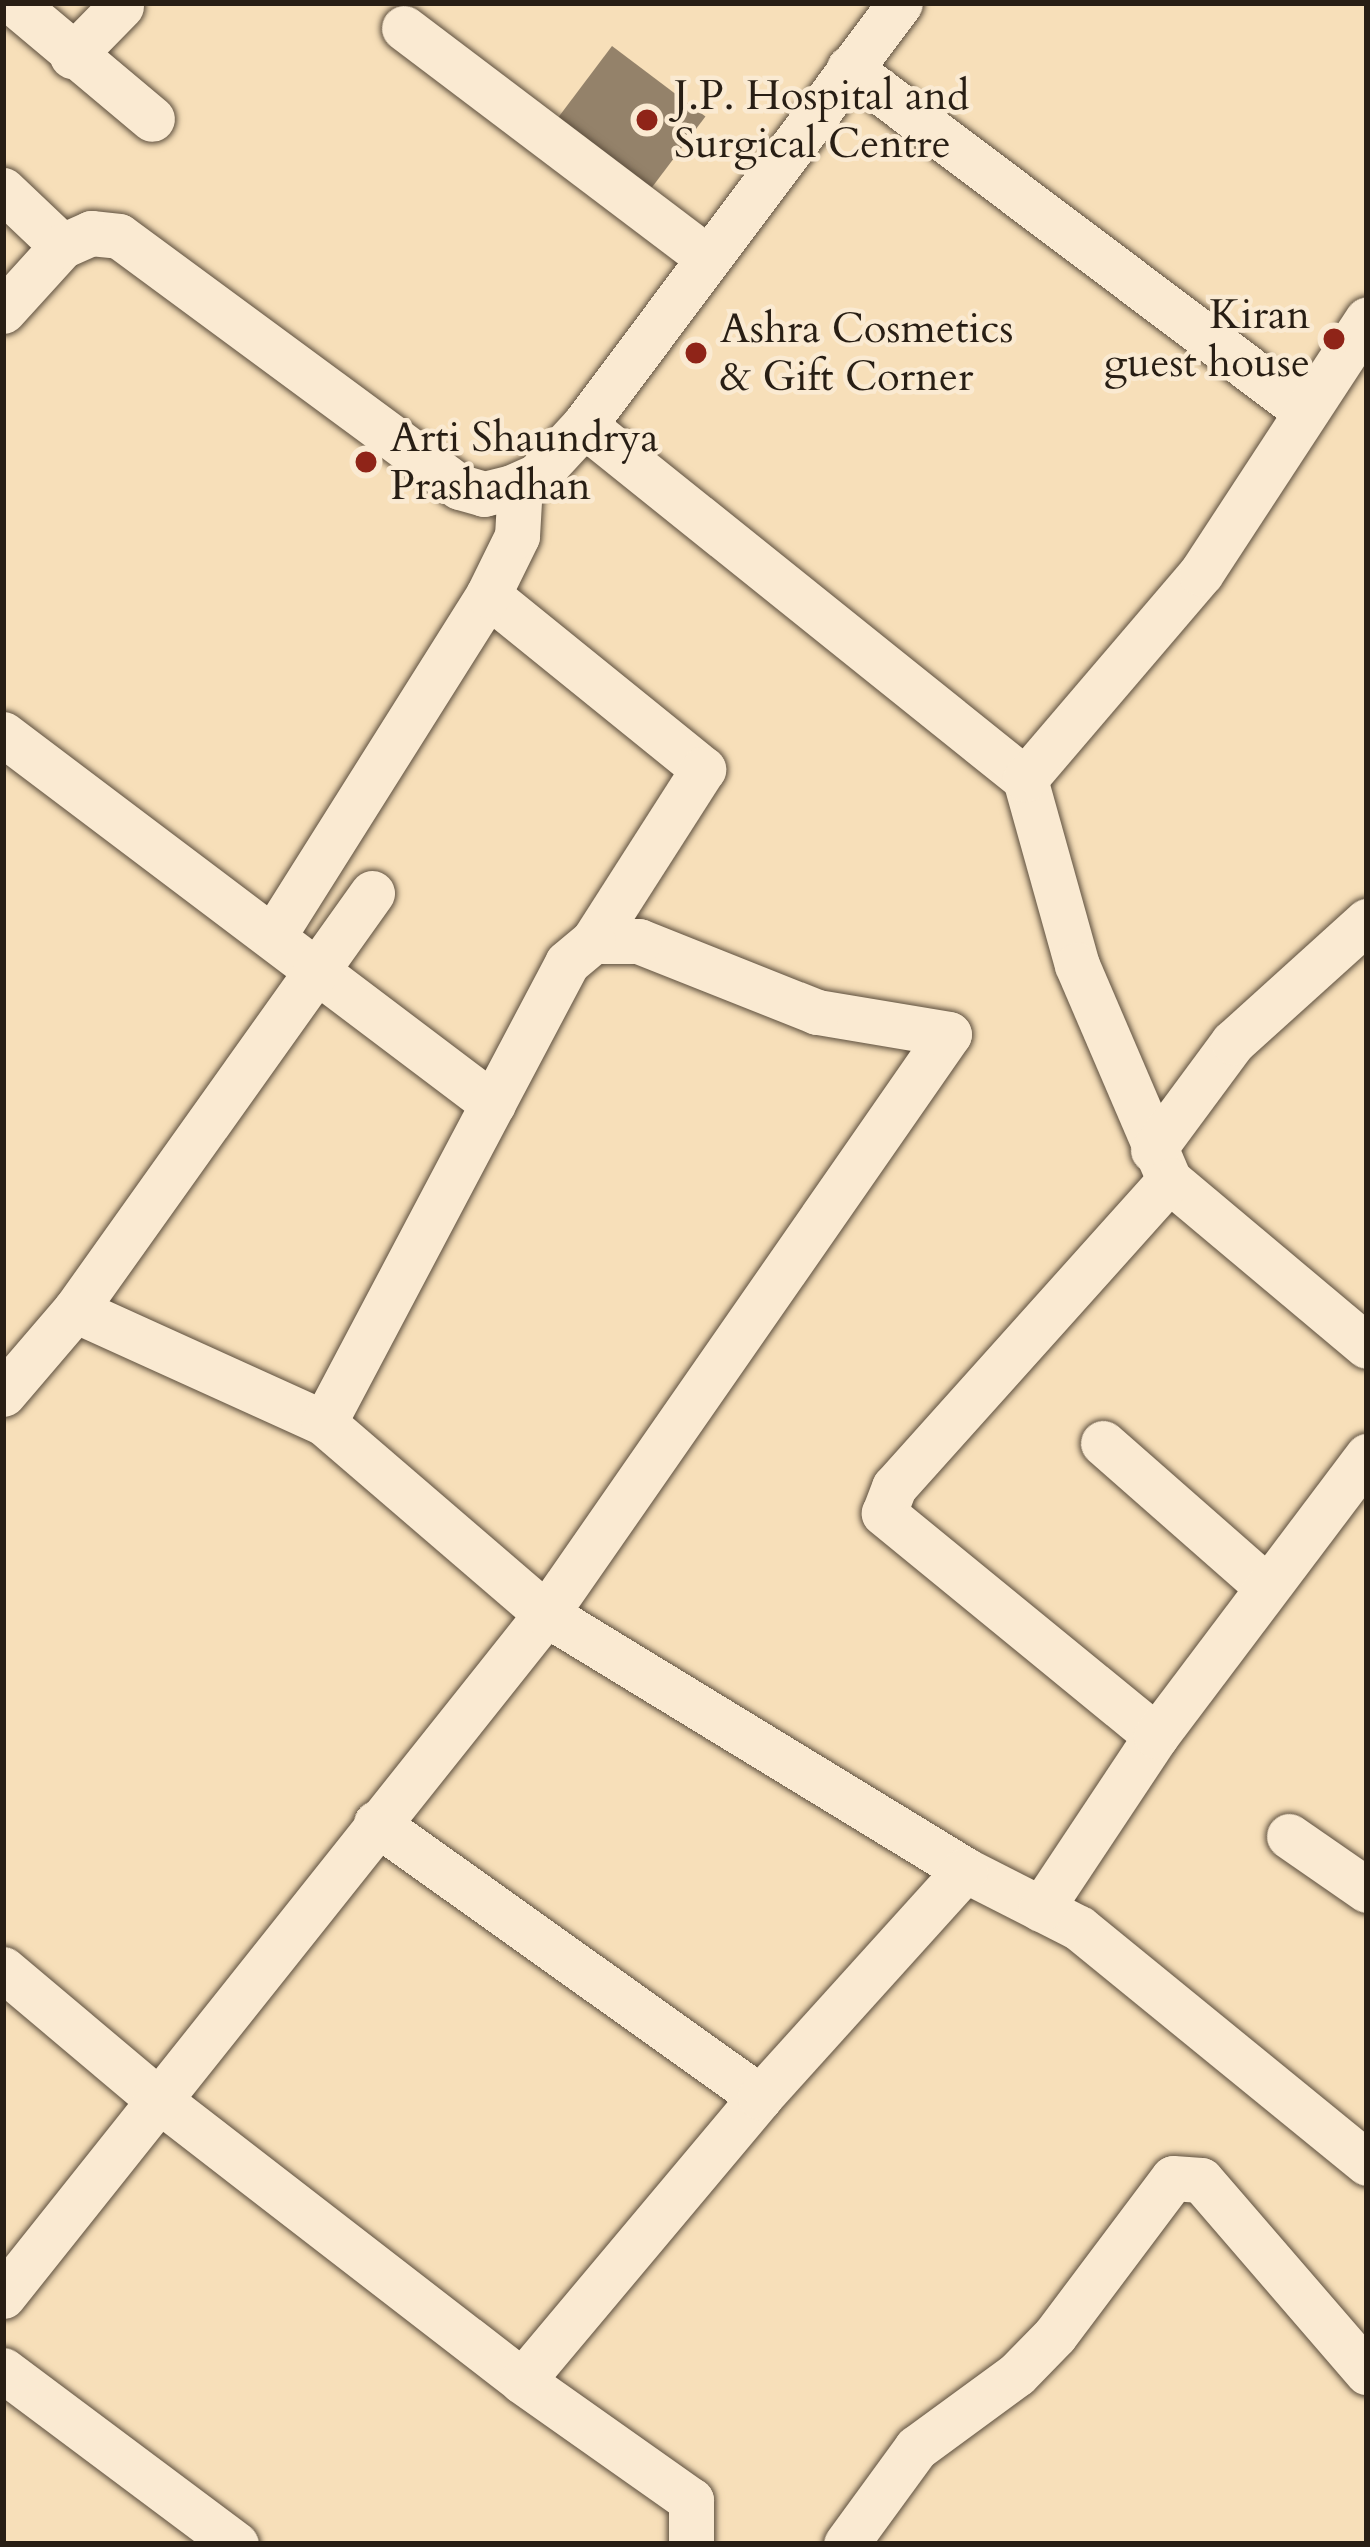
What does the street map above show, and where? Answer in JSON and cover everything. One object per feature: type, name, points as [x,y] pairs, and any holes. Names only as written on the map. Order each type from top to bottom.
[{"type":"street","points":[[14,3],[152,119]]},
{"type":"street","points":[[3,310],[62,246],[92,233],[119,236],[460,487],[484,494],[520,484],[584,425],[705,256],[900,3]]},
{"type":"street","points":[[72,56],[121,6]]},
{"type":"street","points":[[404,28],[705,256]]},
{"type":"street","points":[[850,68],[1305,411]]},
{"type":"street","points":[[3,190],[62,246]]},
{"type":"street","points":[[1025,779],[1201,573],[1367,319]]},
{"type":"street","points":[[584,425],[1025,779],[1077,965],[1161,1165],[1367,1346]]},
{"type":"street","points":[[274,935],[488,595],[517,536],[520,484]]},
{"type":"street","points":[[324,1423],[567,963],[593,940],[703,770],[488,595]]},
{"type":"street","points":[[3,734],[494,1104]]},
{"type":"street","points":[[3,1394],[75,1310],[372,892]]},
{"type":"street","points":[[1156,1736],[884,1514],[894,1487],[1161,1165],[1233,1042],[1367,921]]},
{"type":"street","points":[[3,2296],[155,2098],[546,1614],[950,1034],[817,1012],[639,941],[593,940]]},
{"type":"street","points":[[75,1310],[324,1423],[546,1614],[965,1870],[1079,1928],[1367,2163]]},
{"type":"street","points":[[1103,1443],[1266,1586]]},
{"type":"street","points":[[1041,1909],[1156,1736],[1367,1456]]},
{"type":"street","points":[[376,1823],[760,2097]]},
{"type":"street","points":[[1289,1836],[1367,1891]]},
{"type":"street","points":[[522,2381],[760,2097],[965,1870]]},
{"type":"street","points":[[3,1969],[155,2098],[522,2381],[691,2500],[692,2544]]},
{"type":"street","points":[[845,2544],[916,2448],[1017,2374],[1055,2335],[1173,2178],[1201,2180],[1367,2372]]},
{"type":"street","points":[[3,2370],[236,2544]]},
{"type":"building","points":[[612,46],[705,116],[645,197],[551,127]]},
{"type":"place","name":"J.P. Hospital and Surgical Centre","points":[[647,120]]},
{"type":"place","name":"Kiran guest house","points":[[1334,339]]},
{"type":"place","name":"Ashra Cosmetics & Gift Corner","points":[[696,353]]},
{"type":"place","name":"Arti Shaundrya Prashadhan","points":[[366,462]]}]
